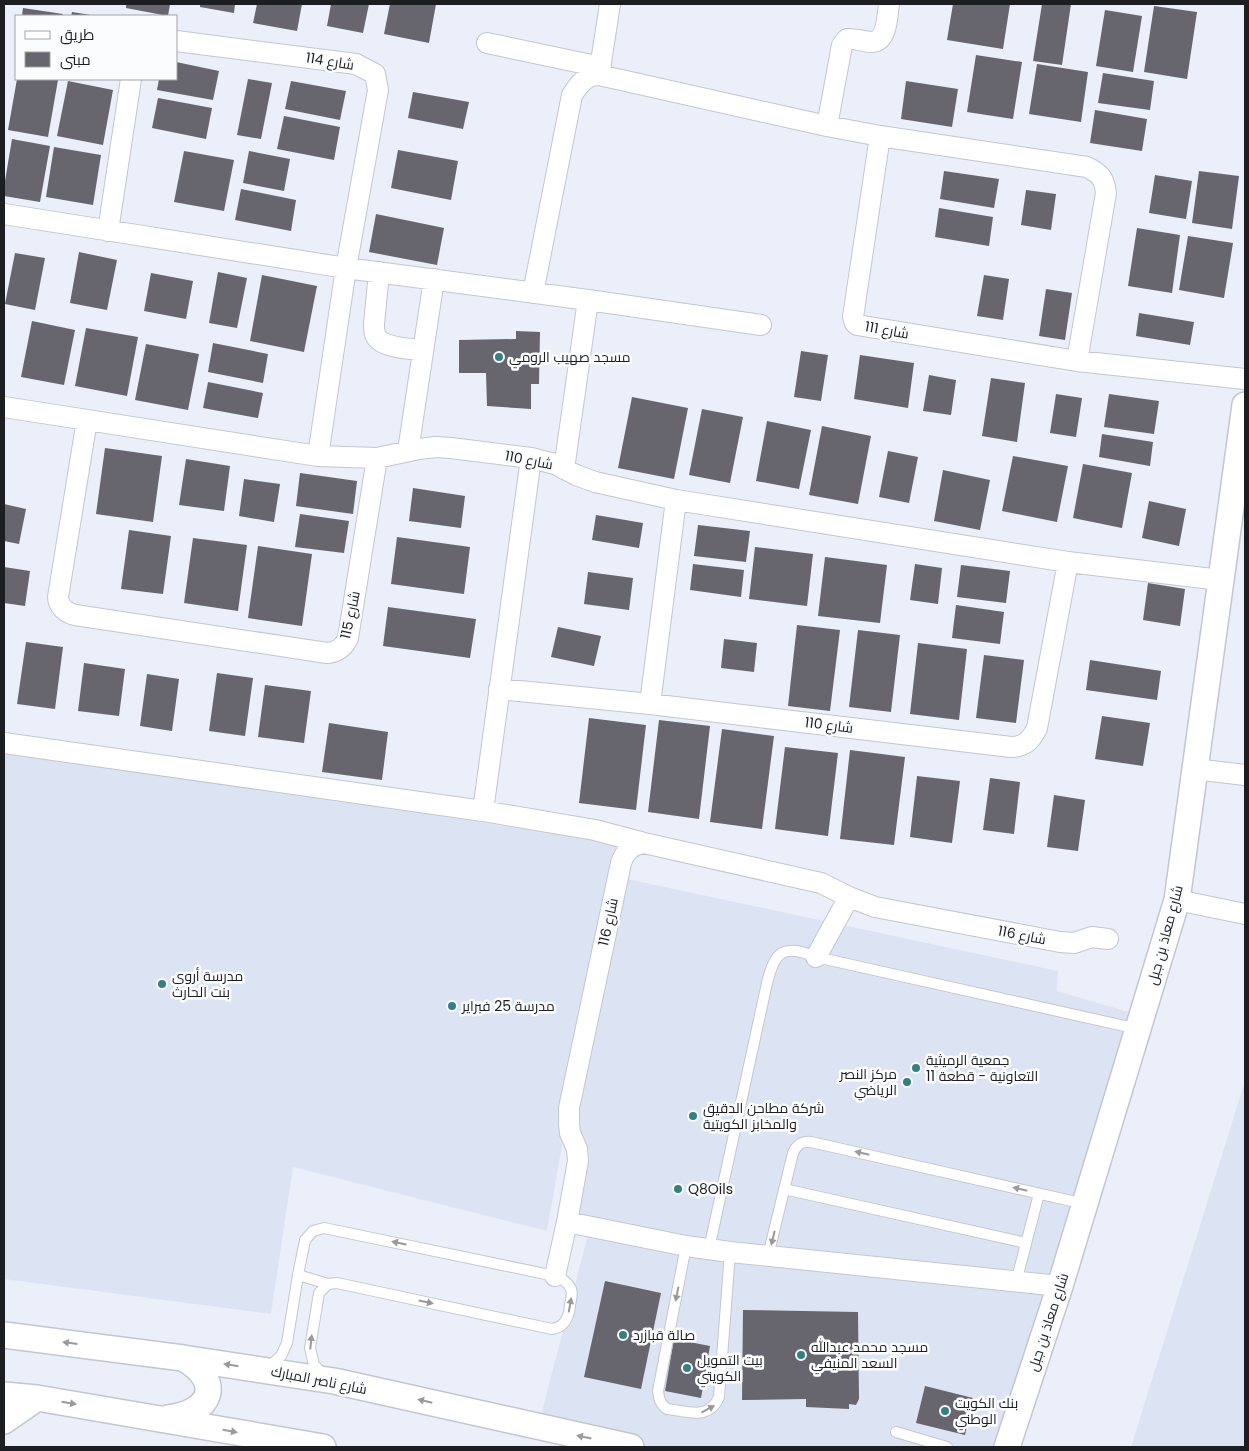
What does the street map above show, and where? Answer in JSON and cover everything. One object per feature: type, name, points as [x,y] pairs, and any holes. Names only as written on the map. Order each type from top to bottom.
[{"type":"street","points":[[600,71],[610,4]]},
{"type":"street","points":[[827,126],[842,46],[847,40],[872,42],[880,39],[884,30],[888,4]]},
{"type":"street","name":"شارع 114","points":[[178,41],[356,64],[375,74],[378,90],[346,268],[318,456]]},
{"type":"street","points":[[487,43],[827,126],[880,136],[1087,167],[1100,174],[1105,184],[1106,193],[1078,361]]},
{"type":"street","points":[[533,293],[572,95],[580,82],[600,71]]},
{"type":"street","points":[[108,230],[130,80]]},
{"type":"street","name":"شارع 111","points":[[880,136],[853,317],[855,323],[860,326],[1078,361],[1245,379]]},
{"type":"street","points":[[4,214],[346,268],[761,325]]},
{"type":"street","points":[[379,272],[374,324],[374,331],[377,337],[394,346],[423,350]]},
{"type":"street","points":[[408,451],[434,279]]},
{"type":"street","points":[[564,469],[588,300]]},
{"type":"street","name":"شارع معاذ بن جبل","points":[[1007,1447],[1060,1286],[1177,900],[1245,405]]},
{"type":"street","points":[[4,407],[318,456],[377,458]]},
{"type":"street","name":"شارع 115","points":[[86,420],[58,597],[58,602],[62,609],[72,615],[328,653],[339,650],[348,638],[377,458]]},
{"type":"street","name":"شارع 110","points":[[377,458],[436,447],[531,458],[555,464],[595,482],[676,500],[1068,562],[1222,580]]},
{"type":"street","points":[[483,810],[531,458]]},
{"type":"street","points":[[499,689],[650,704],[676,500]]},
{"type":"street","name":"شارع 110","points":[[650,704],[1011,747],[1020,746],[1030,740],[1037,728],[1068,562]]},
{"type":"street","points":[[4,744],[483,810],[596,830],[644,842]]},
{"type":"street","points":[[1195,769],[1245,775]]},
{"type":"street","name":"شارع 116","points":[[555,1276],[567,1222],[578,1155],[570,1133],[570,1103],[622,858],[633,846],[644,842],[821,883],[875,907],[1060,942],[1074,942],[1092,937],[1108,939]]},
{"type":"street","points":[[816,957],[849,897]]},
{"type":"street","points":[[1177,900],[1245,914]]},
{"type":"street","points":[[567,1222],[686,1246],[730,1252],[1060,1286]]},
{"type":"street","name":"شارع ناصر المبارك","points":[[4,1335],[183,1358],[334,1381],[631,1447]]},
{"type":"street","points":[[160,1418],[189,1414],[197,1409],[207,1398],[206,1378],[195,1366],[183,1358]]},
{"type":"street","points":[[4,1395],[37,1398],[324,1447]]},
{"type":"street","points":[[4,1421],[37,1398]]},
{"type":"lane","points":[[708,1249],[771,964],[779,954],[787,951],[802,951],[816,957],[1138,1029]]},
{"type":"lane","points":[[768,1256],[793,1152],[796,1147],[805,1141],[1084,1204]]},
{"type":"lane","points":[[784,1189],[1026,1243]]},
{"type":"lane","points":[[1016,1282],[1039,1194]]},
{"type":"lane","points":[[265,1370],[281,1356],[288,1343],[298,1275],[305,1240],[313,1231],[324,1228],[555,1276],[564,1280],[571,1289],[572,1294],[566,1322],[552,1329],[337,1283],[328,1284],[298,1275]]},
{"type":"lane","points":[[686,1246],[658,1391],[659,1400],[666,1409],[701,1413],[712,1408],[719,1397],[730,1252]]},
{"type":"lane","points":[[328,1284],[319,1293],[310,1348],[314,1365],[326,1377],[334,1381]]},
{"type":"lane","points":[[896,1432],[946,1447]]},
{"type":"shaded area","points":[[4,747],[617,844],[572,1090],[618,877],[1058,971],[1057,991],[1142,1016],[1007,1447],[623,1447],[538,1427],[590,1227],[567,1222],[578,1161],[568,1111],[547,1231],[293,1167],[271,1314],[4,1279]]},
{"type":"shaded area","points":[[1245,1081],[1245,1447],[1131,1447]]},
{"type":"building","points":[[126,4],[170,4],[168,15],[126,8]]},
{"type":"building","points":[[200,4],[235,4],[234,13],[200,7]]},
{"type":"building","points":[[257,4],[302,4],[297,31],[253,23]]},
{"type":"building","points":[[331,4],[369,4],[363,33],[327,26]]},
{"type":"building","points":[[390,4],[436,4],[429,43],[384,34]]},
{"type":"building","points":[[953,4],[1010,4],[1003,49],[947,40]]},
{"type":"building","points":[[1042,4],[1071,4],[1062,65],[1033,61]]},
{"type":"building","points":[[1154,6],[1197,12],[1187,79],[1144,72]]},
{"type":"building","points":[[23,8],[63,14],[62,15],[22,15]]},
{"type":"building","points":[[1105,10],[1142,16],[1133,72],[1096,66]]},
{"type":"building","points":[[72,12],[91,15],[71,15]]},
{"type":"building","points":[[976,55],[1022,62],[1013,119],[967,112]]},
{"type":"building","points":[[178,62],[219,71],[213,100],[157,90],[159,80],[178,80]]},
{"type":"building","points":[[1037,64],[1088,72],[1081,122],[1029,114]]},
{"type":"building","points":[[1103,73],[1154,81],[1150,110],[1098,103]]},
{"type":"building","points":[[248,79],[272,83],[261,139],[237,135]]},
{"type":"building","points":[[17,80],[58,80],[48,137],[8,130]]},
{"type":"building","points":[[68,81],[113,90],[103,145],[57,136]]},
{"type":"building","points":[[291,81],[346,91],[340,120],[285,109]]},
{"type":"building","points":[[906,81],[958,89],[952,127],[901,119]]},
{"type":"building","points":[[413,92],[469,102],[463,129],[408,118]]},
{"type":"building","points":[[158,98],[212,108],[206,139],[152,128]]},
{"type":"building","points":[[1095,110],[1147,119],[1142,151],[1090,143]]},
{"type":"building","points":[[284,116],[340,127],[334,160],[277,149]]},
{"type":"building","points":[[12,139],[50,146],[40,202],[4,196]]},
{"type":"building","points":[[54,147],[101,155],[93,205],[46,197]]},
{"type":"building","points":[[398,150],[458,161],[451,200],[391,188]]},
{"type":"building","points":[[184,151],[234,160],[224,211],[174,202]]},
{"type":"building","points":[[249,151],[290,159],[284,191],[243,183]]},
{"type":"building","points":[[944,171],[999,179],[994,208],[940,199]]},
{"type":"building","points":[[1199,171],[1239,176],[1232,229],[1192,223]]},
{"type":"building","points":[[1155,175],[1192,181],[1186,219],[1149,213]]},
{"type":"building","points":[[241,189],[296,200],[291,231],[235,220]]},
{"type":"building","points":[[1026,190],[1056,194],[1051,230],[1021,225]]},
{"type":"building","points":[[939,208],[993,217],[989,246],[935,237]]},
{"type":"building","points":[[376,214],[444,228],[437,265],[369,252]]},
{"type":"building","points":[[1137,228],[1180,235],[1172,293],[1128,286]]},
{"type":"building","points":[[1188,236],[1233,243],[1224,298],[1179,290]]},
{"type":"building","points":[[79,252],[117,260],[107,310],[70,303]]},
{"type":"building","points":[[15,253],[45,258],[35,310],[5,304]]},
{"type":"building","points":[[218,272],[247,278],[237,328],[209,323]]},
{"type":"building","points":[[151,273],[193,281],[186,319],[144,311]]},
{"type":"building","points":[[262,275],[317,286],[304,352],[250,341]]},
{"type":"building","points":[[984,275],[1009,279],[1003,320],[977,316]]},
{"type":"building","points":[[1046,289],[1072,293],[1065,340],[1039,336]]},
{"type":"building","points":[[1139,313],[1194,322],[1190,345],[1136,336]]},
{"type":"building","points":[[32,321],[75,330],[64,385],[21,377]]},
{"type":"building","points":[[86,328],[138,337],[127,396],[75,386]]},
{"type":"building","name":"مسجد صهيب الرومي","points":[[516,331],[540,332],[539,384],[531,384],[531,409],[487,406],[486,373],[459,373],[459,340],[516,339]]},
{"type":"building","points":[[213,343],[268,354],[263,383],[208,372]]},
{"type":"building","points":[[146,344],[199,354],[188,410],[135,400]]},
{"type":"building","points":[[801,351],[828,355],[821,401],[794,397]]},
{"type":"building","points":[[860,355],[914,363],[908,408],[854,399]]},
{"type":"building","points":[[929,375],[956,380],[951,415],[923,411]]},
{"type":"building","points":[[991,378],[1025,383],[1017,442],[982,436]]},
{"type":"building","points":[[208,382],[263,393],[258,418],[203,408]]},
{"type":"building","points":[[1056,394],[1082,398],[1076,437],[1050,433]]},
{"type":"building","points":[[1109,394],[1159,401],[1154,434],[1104,427]]},
{"type":"building","points":[[632,397],[688,408],[674,479],[618,468]]},
{"type":"building","points":[[702,409],[743,417],[730,483],[689,475]]},
{"type":"building","points":[[767,421],[811,430],[799,489],[756,481]]},
{"type":"building","points":[[822,426],[871,436],[858,504],[809,495]]},
{"type":"building","points":[[1102,434],[1153,442],[1150,466],[1099,457]]},
{"type":"building","points":[[105,448],[162,456],[153,522],[96,514]]},
{"type":"building","points":[[888,451],[918,457],[909,503],[879,497]]},
{"type":"building","points":[[1013,456],[1068,466],[1057,522],[1002,511]]},
{"type":"building","points":[[186,459],[230,466],[224,511],[179,505]]},
{"type":"building","points":[[1083,464],[1132,473],[1122,528],[1073,518]]},
{"type":"building","points":[[943,470],[990,480],[980,530],[934,521]]},
{"type":"building","points":[[300,473],[357,481],[353,514],[296,506]]},
{"type":"building","points":[[244,479],[280,484],[274,522],[239,516]]},
{"type":"building","points":[[413,488],[465,496],[461,528],[409,521]]},
{"type":"building","points":[[1149,501],[1186,509],[1179,546],[1142,538]]},
{"type":"building","points":[[4,504],[26,509],[19,544],[4,541]]},
{"type":"building","points":[[300,514],[349,521],[344,553],[295,547]]},
{"type":"building","points":[[596,515],[643,523],[639,548],[592,540]]},
{"type":"building","points":[[698,525],[750,531],[746,562],[694,556]]},
{"type":"building","points":[[129,530],[171,536],[163,594],[121,589]]},
{"type":"building","points":[[397,537],[470,547],[464,594],[391,584]]},
{"type":"building","points":[[193,538],[247,545],[238,611],[184,603]]},
{"type":"building","points":[[258,546],[312,554],[302,626],[248,618]]},
{"type":"building","points":[[755,547],[813,554],[807,606],[749,599]]},
{"type":"building","points":[[825,557],[887,565],[880,623],[818,616]]},
{"type":"building","points":[[693,564],[744,570],[741,597],[690,590]]},
{"type":"building","points":[[915,564],[942,568],[938,604],[910,600]]},
{"type":"building","points":[[961,565],[1010,571],[1006,603],[957,597]]},
{"type":"building","points":[[4,567],[30,571],[25,606],[4,603]]},
{"type":"building","points":[[588,572],[633,578],[629,610],[584,604]]},
{"type":"building","points":[[1148,583],[1185,589],[1180,626],[1143,620]]},
{"type":"building","points":[[956,605],[1004,612],[1000,644],[952,638]]},
{"type":"building","points":[[388,607],[476,619],[470,658],[383,646]]},
{"type":"building","points":[[797,625],[840,630],[830,711],[788,706]]},
{"type":"building","points":[[558,627],[601,636],[594,666],[551,657]]},
{"type":"building","points":[[858,630],[900,635],[891,712],[849,707]]},
{"type":"building","points":[[724,639],[757,643],[754,672],[721,668]]},
{"type":"building","points":[[26,642],[63,647],[55,709],[17,704]]},
{"type":"building","points":[[918,643],[967,649],[959,720],[910,714]]},
{"type":"building","points":[[984,655],[1024,660],[1016,723],[976,718]]},
{"type":"building","points":[[1090,660],[1161,671],[1157,700],[1086,690]]},
{"type":"building","points":[[84,663],[125,669],[119,716],[78,711]]},
{"type":"building","points":[[217,673],[253,678],[245,736],[209,731]]},
{"type":"building","points":[[147,674],[179,679],[172,731],[140,726]]},
{"type":"building","points":[[265,685],[311,691],[304,743],[258,737]]},
{"type":"building","points":[[1102,716],[1150,723],[1143,766],[1095,759]]},
{"type":"building","points":[[589,718],[646,725],[636,810],[579,803]]},
{"type":"building","points":[[659,720],[710,726],[699,819],[648,812]]},
{"type":"building","points":[[329,723],[388,732],[382,780],[322,772]]},
{"type":"building","points":[[722,729],[774,736],[762,829],[710,822]]},
{"type":"building","points":[[785,747],[838,753],[828,836],[775,829]]},
{"type":"building","points":[[850,750],[905,757],[894,845],[840,839]]},
{"type":"building","points":[[917,776],[960,781],[952,843],[910,837]]},
{"type":"building","points":[[990,778],[1020,782],[1014,834],[983,830]]},
{"type":"building","points":[[1054,795],[1085,800],[1078,851],[1047,847]]},
{"type":"building","name":"صالة قبازرد","points":[[605,1281],[661,1293],[641,1389],[584,1377]]},
{"type":"building","name":"مسجد محمد عبدالله السعد المنيفي","points":[[743,1310],[858,1312],[859,1399],[856,1405],[849,1404],[849,1409],[806,1407],[806,1399],[742,1400]]},
{"type":"building","name":"بيت التمويل الكويتي","points":[[674,1339],[710,1346],[701,1398],[665,1391]]},
{"type":"building","name":"بنك الكويت الوطني","points":[[925,1386],[973,1398],[965,1435],[916,1423]]},
{"type":"place","name":"مسجد صهيب الرومي","points":[[499,357]]},
{"type":"place","name":"مدرسة أروى بنت الحارث","points":[[162,984]]},
{"type":"place","name":"مدرسة 25 فبراير","points":[[452,1006]]},
{"type":"place","name":"جمعية الرميثية التعاونية - قطعة 11","points":[[916,1068]]},
{"type":"place","name":"مركز النصر الرياضي","points":[[907,1082]]},
{"type":"place","name":"شركة مطاحن الدقيق والمخابز الكويتية","points":[[693,1116]]},
{"type":"place","name":"Q8Oils","points":[[678,1189]]},
{"type":"place","name":"صالة قبازرد","points":[[623,1335]]},
{"type":"place","name":"مسجد محمد عبدالله السعد المنيفي","points":[[801,1355]]},
{"type":"place","name":"بيت التمويل الكويتي","points":[[687,1368]]},
{"type":"place","name":"بنك الكويت الوطني","points":[[945,1411]]}]
